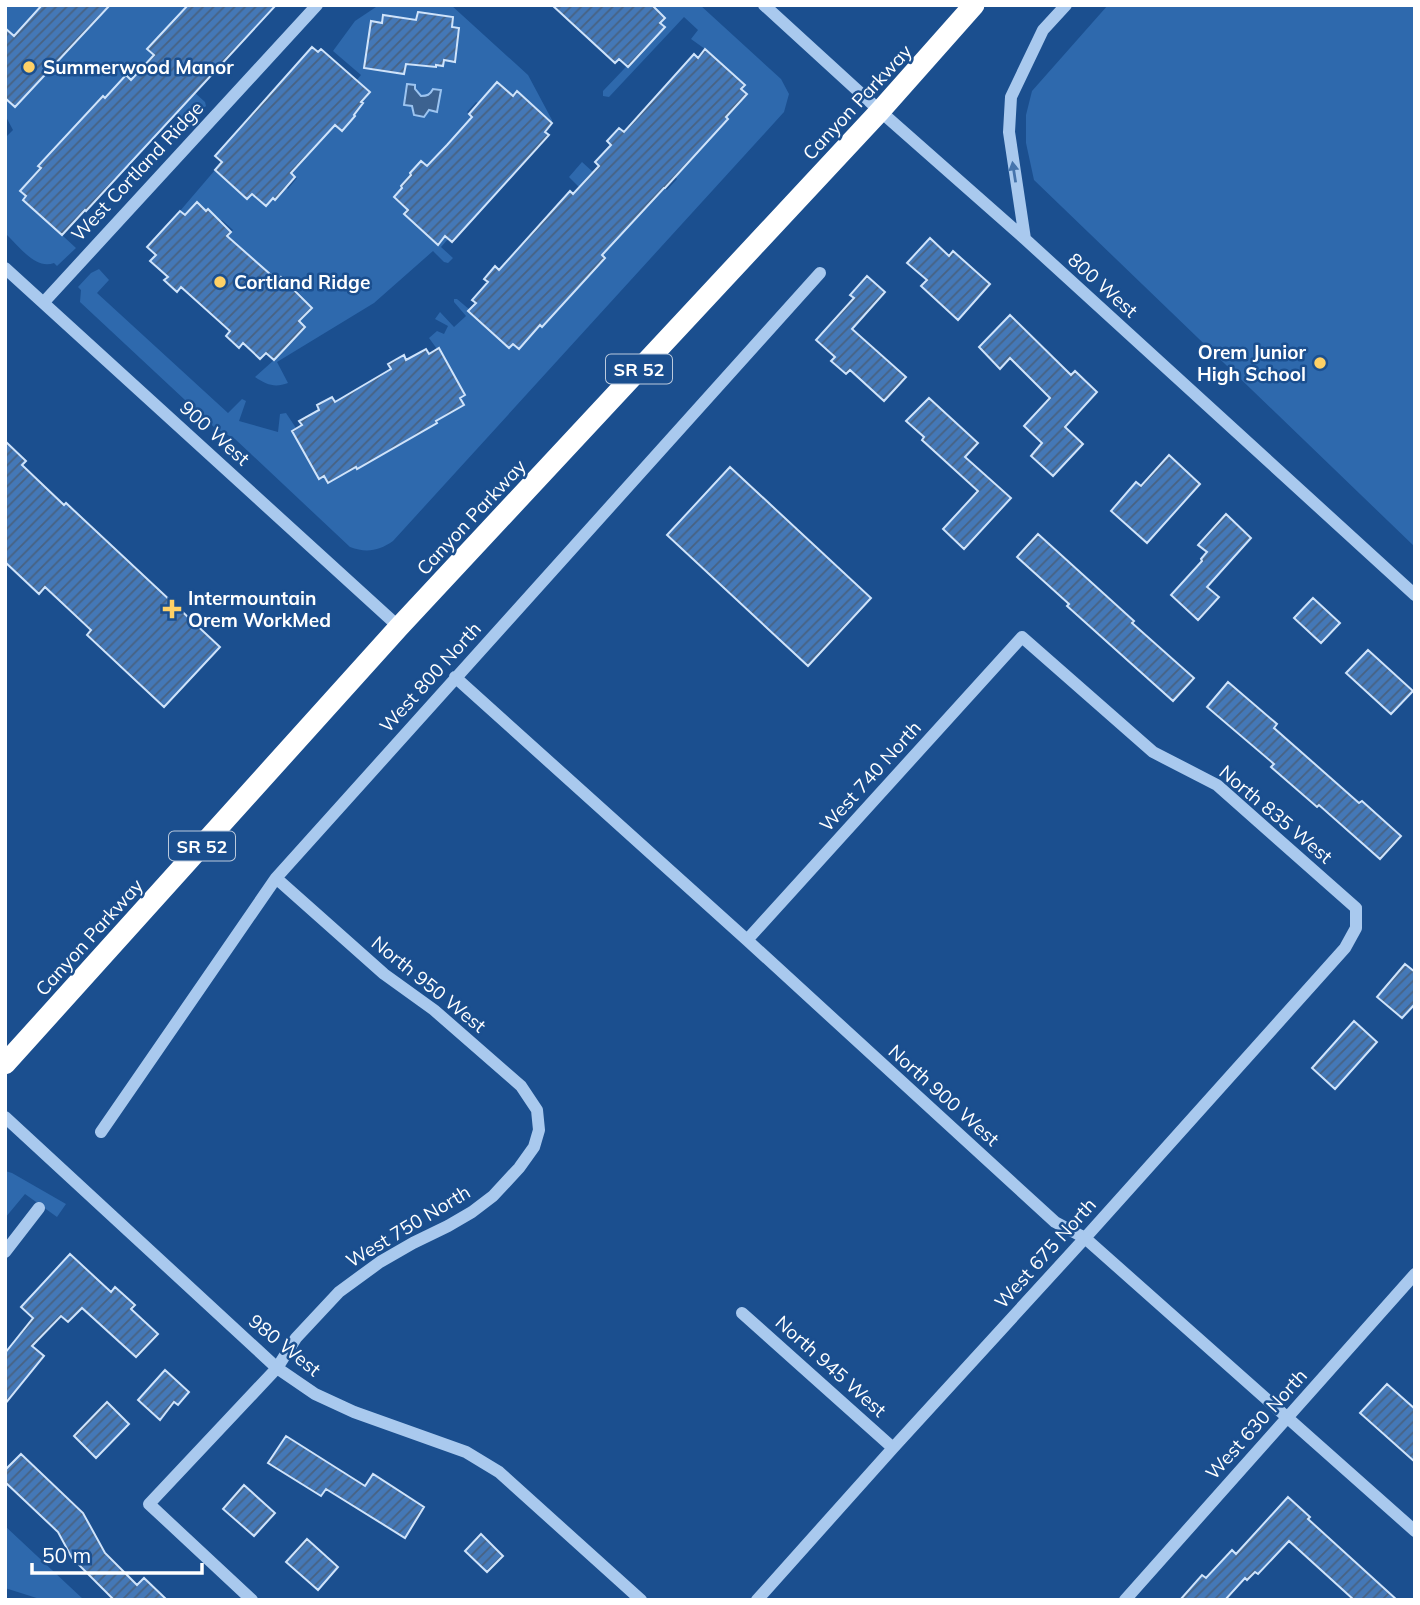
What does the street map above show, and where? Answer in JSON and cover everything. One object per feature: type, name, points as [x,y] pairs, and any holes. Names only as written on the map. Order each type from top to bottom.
[{"type":"highway","name":"Canyon Parkway","points":[[5,1064],[399,627],[880,111],[974,5]]},
{"type":"street","name":"West Cortland Ridge","points":[[44,302],[317,5]]},
{"type":"street","name":"800 West","points":[[764,5],[1415,595]]},
{"type":"street","points":[[1025,239],[1009,132],[1011,97],[1043,30],[1066,5]]},
{"type":"street","name":"900 West","points":[[5,268],[399,627]]},
{"type":"street","name":"West 800 North","points":[[101,1132],[276,878],[820,273]]},
{"type":"street","name":"North 835 West","points":[[1022,637],[1153,752],[1217,785],[1356,908],[1356,928]]},
{"type":"street","name":"West 740 North","points":[[747,940],[1022,637]]},
{"type":"street","name":"North 900 West","points":[[456,677],[1055,1222],[1085,1238],[1415,1531]]},
{"type":"street","name":"North 950 West","points":[[276,878],[384,974],[434,1010],[521,1086],[537,1110],[539,1130]]},
{"type":"street","name":"West 675 North","points":[[757,1600],[1345,948],[1356,928]]},
{"type":"street","name":"980 West","points":[[5,1116],[277,1368],[315,1394],[354,1412],[466,1452],[499,1472],[641,1600]]},
{"type":"street","name":"West 750 North","points":[[252,1600],[149,1504],[277,1368],[296,1338],[339,1292],[380,1262],[460,1219],[492,1196],[519,1168],[534,1147],[539,1130]]},
{"type":"street","points":[[5,1251],[39,1208]]},
{"type":"street","name":"West 630 North","points":[[1125,1600],[1415,1274]]},
{"type":"street","name":"North 945 West","points":[[742,1313],[893,1448]]},
{"type":"shaded area","points":[[5,5],[42,5],[14,36],[5,28]]},
{"type":"shaded area","points":[[110,5],[188,5],[147,49],[205,102],[206,106],[185,123],[135,76],[105,98],[102,96],[39,165],[41,168],[24,200],[76,248],[57,266],[54,263],[40,263],[28,256],[5,233],[5,138],[13,130],[5,115],[5,98],[15,106]]},
{"type":"shaded area","points":[[379,5],[451,5],[528,75],[552,123],[517,92],[513,96],[499,84],[476,102],[467,112],[474,118],[452,139],[459,155],[447,145],[429,168],[421,161],[394,197],[408,210],[404,214],[437,244],[445,236],[448,239],[441,247],[453,258],[448,263],[444,262],[433,251],[374,303],[277,362],[288,383],[271,385],[255,377],[305,327],[299,321],[312,307],[283,276],[276,284],[226,237],[233,230],[222,220],[197,203],[185,215],[180,211],[215,170],[247,199],[252,194],[266,206],[286,187],[288,189],[297,178],[289,171],[311,151],[303,133],[318,145],[335,125],[355,116],[363,104],[361,102],[369,93],[356,81],[361,75],[333,51],[355,21]],"holes":[[[418,12],[453,17],[452,27],[460,29],[455,62],[444,60],[435,67],[419,65],[407,58],[404,74],[385,71],[371,21],[382,23],[383,15],[416,20]]]},
{"type":"shaded area","points":[[652,5],[700,5],[781,79],[789,94],[784,112],[388,544],[367,550],[350,547],[235,439],[215,428],[80,302],[81,290],[78,287],[91,273],[99,269],[109,280],[97,293],[228,413],[242,399],[246,401],[239,421],[278,432],[280,414],[286,413],[296,428],[292,431],[319,479],[324,476],[328,483],[358,468],[437,423],[436,421],[465,395],[439,349],[429,338],[437,331],[444,334],[448,326],[435,319],[440,312],[454,327],[466,316],[454,299],[470,310],[469,312],[509,348],[513,344],[519,348],[540,325],[543,327],[552,316],[550,314],[604,258],[581,189],[569,177],[582,162],[592,174],[643,211],[664,188],[667,190],[677,179],[674,175],[697,153],[717,128],[719,130],[728,120],[726,117],[746,95],[741,89],[745,84],[691,39],[698,30],[684,17],[609,97],[603,96],[603,91],[664,27],[660,23],[665,17]]},
{"type":"shaded area","name":"Orem Junior High School","points":[[1108,5],[1415,5],[1415,547],[1034,180],[1026,143],[1026,115],[1032,91]]},
{"type":"shaded area","points":[[407,84],[415,85],[421,96],[428,95],[433,89],[441,90],[437,112],[429,110],[424,117],[414,115],[412,106],[404,105]]},
{"type":"shaded area","points":[[5,1171],[66,1204],[57,1217],[25,1194],[5,1218]]},
{"type":"shaded area","points":[[5,1526],[84,1600],[43,1600],[5,1588]]},
{"type":"building","name":"Summerwood Manor","points":[[42,5],[110,5],[15,107],[5,98],[5,28],[14,36]]},
{"type":"building","points":[[188,5],[276,5],[62,235],[23,200],[26,196],[20,191],[41,168],[38,166],[103,96],[105,98],[126,75],[131,80],[154,55],[147,49]]},
{"type":"building","points":[[552,5],[652,5],[665,18],[660,23],[665,27],[628,67],[619,59],[615,63]]},
{"type":"building","points":[[418,12],[453,17],[452,27],[459,28],[455,62],[444,60],[443,66],[436,67],[406,64],[404,74],[364,68],[371,21],[382,23],[383,15],[416,20]]},
{"type":"building","points":[[312,47],[318,52],[321,49],[370,92],[342,131],[335,125],[291,173],[295,177],[275,200],[273,198],[266,206],[252,194],[247,199],[215,170],[222,162],[215,156]]},
{"type":"building","points":[[705,49],[745,85],[741,89],[747,94],[726,117],[728,119],[602,255],[605,258],[542,327],[540,325],[519,349],[513,344],[509,348],[468,311],[476,303],[472,300],[488,282],[484,279],[495,266],[499,270],[570,191],[573,194],[599,166],[595,162],[611,145],[607,141],[619,128],[624,132],[694,54],[698,58]]},
{"type":"building","points":[[497,82],[513,96],[517,91],[552,123],[545,132],[549,135],[452,242],[445,236],[438,245],[404,214],[408,210],[394,197],[421,161],[427,166],[447,145],[472,117],[469,114]]},
{"type":"building","name":"Cortland Ridge","points":[[197,202],[231,232],[227,236],[278,281],[281,277],[312,308],[299,321],[305,327],[274,360],[266,353],[260,359],[243,343],[239,348],[226,336],[230,331],[181,287],[177,292],[164,280],[168,277],[150,261],[156,255],[147,247],[180,211],[185,215]]},
{"type":"building","points":[[930,238],[949,256],[953,251],[990,284],[958,320],[921,286],[927,280],[907,263]]},
{"type":"building","points":[[867,276],[885,292],[852,329],[906,377],[884,401],[850,370],[846,374],[831,361],[835,357],[816,340],[854,298],[850,295]]},
{"type":"building","points":[[1010,315],[1071,375],[1075,371],[1097,392],[1065,427],[1083,444],[1053,476],[1031,456],[1042,443],[1024,426],[1050,398],[1010,358],[1000,369],[979,347]]},
{"type":"building","points":[[439,348],[465,395],[460,398],[464,405],[357,469],[356,467],[328,483],[324,476],[319,479],[292,431],[302,425],[299,421],[319,410],[317,405],[332,397],[335,402],[391,369],[388,364],[404,355],[406,360],[426,349],[429,354]]},
{"type":"building","points":[[929,398],[978,443],[965,457],[1011,498],[964,549],[943,529],[978,491],[922,440],[924,437],[906,421]]},
{"type":"building","points":[[5,441],[26,461],[22,465],[220,647],[164,707],[87,635],[91,630],[45,587],[39,594],[5,562]]},
{"type":"building","points":[[1169,455],[1200,484],[1147,543],[1111,511],[1136,482],[1141,486]]},
{"type":"building","points":[[730,467],[871,598],[808,666],[667,535]]},
{"type":"building","points":[[1226,514],[1251,538],[1207,587],[1219,597],[1198,620],[1171,595],[1202,561],[1207,552],[1198,545]]},
{"type":"building","points":[[1038,534],[1194,678],[1173,701],[1017,557]]},
{"type":"building","points":[[1313,598],[1340,623],[1321,643],[1294,618]]},
{"type":"building","points":[[1368,650],[1413,691],[1391,714],[1346,673]]},
{"type":"building","points":[[1228,682],[1277,724],[1274,728],[1401,836],[1380,859],[1271,767],[1274,764],[1207,707]]},
{"type":"building","points":[[1405,964],[1415,972],[1415,1004],[1402,1018],[1377,997]]},
{"type":"building","points":[[1354,1021],[1377,1042],[1335,1089],[1312,1068]]},
{"type":"building","points":[[70,1254],[111,1292],[115,1287],[135,1305],[131,1309],[158,1334],[136,1357],[82,1308],[68,1322],[61,1316],[32,1346],[44,1356],[5,1404],[5,1353],[33,1318],[21,1307]]},
{"type":"building","points":[[165,1370],[189,1392],[178,1405],[174,1402],[160,1420],[138,1400]]},
{"type":"building","points":[[1387,1384],[1415,1409],[1415,1462],[1360,1413]]},
{"type":"building","points":[[107,1402],[129,1424],[96,1458],[74,1436]]},
{"type":"building","points":[[286,1436],[365,1486],[373,1474],[424,1507],[405,1538],[326,1489],[321,1496],[268,1463]]},
{"type":"building","points":[[21,1454],[83,1513],[105,1553],[137,1585],[144,1578],[167,1600],[114,1600],[72,1558],[58,1532],[5,1482],[5,1470]]},
{"type":"building","points":[[244,1485],[275,1513],[254,1536],[223,1509]]},
{"type":"building","points":[[1288,1497],[1310,1517],[1308,1519],[1397,1600],[1354,1600],[1289,1541],[1258,1574],[1255,1572],[1247,1580],[1245,1578],[1225,1600],[1180,1600],[1202,1575],[1206,1578],[1232,1550],[1236,1554]]},
{"type":"building","points":[[481,1534],[503,1556],[487,1572],[465,1551]]},
{"type":"building","points":[[307,1539],[338,1567],[318,1590],[286,1562]]},
{"type":"place","name":"Summerwood Manor","points":[[29,67]]},
{"type":"place","name":"Cortland Ridge","points":[[220,282]]},
{"type":"place","name":"Orem Junior High School","points":[[1320,363]]},
{"type":"place","name":"Intermountain Orem WorkMed","points":[[172,609]]}]
